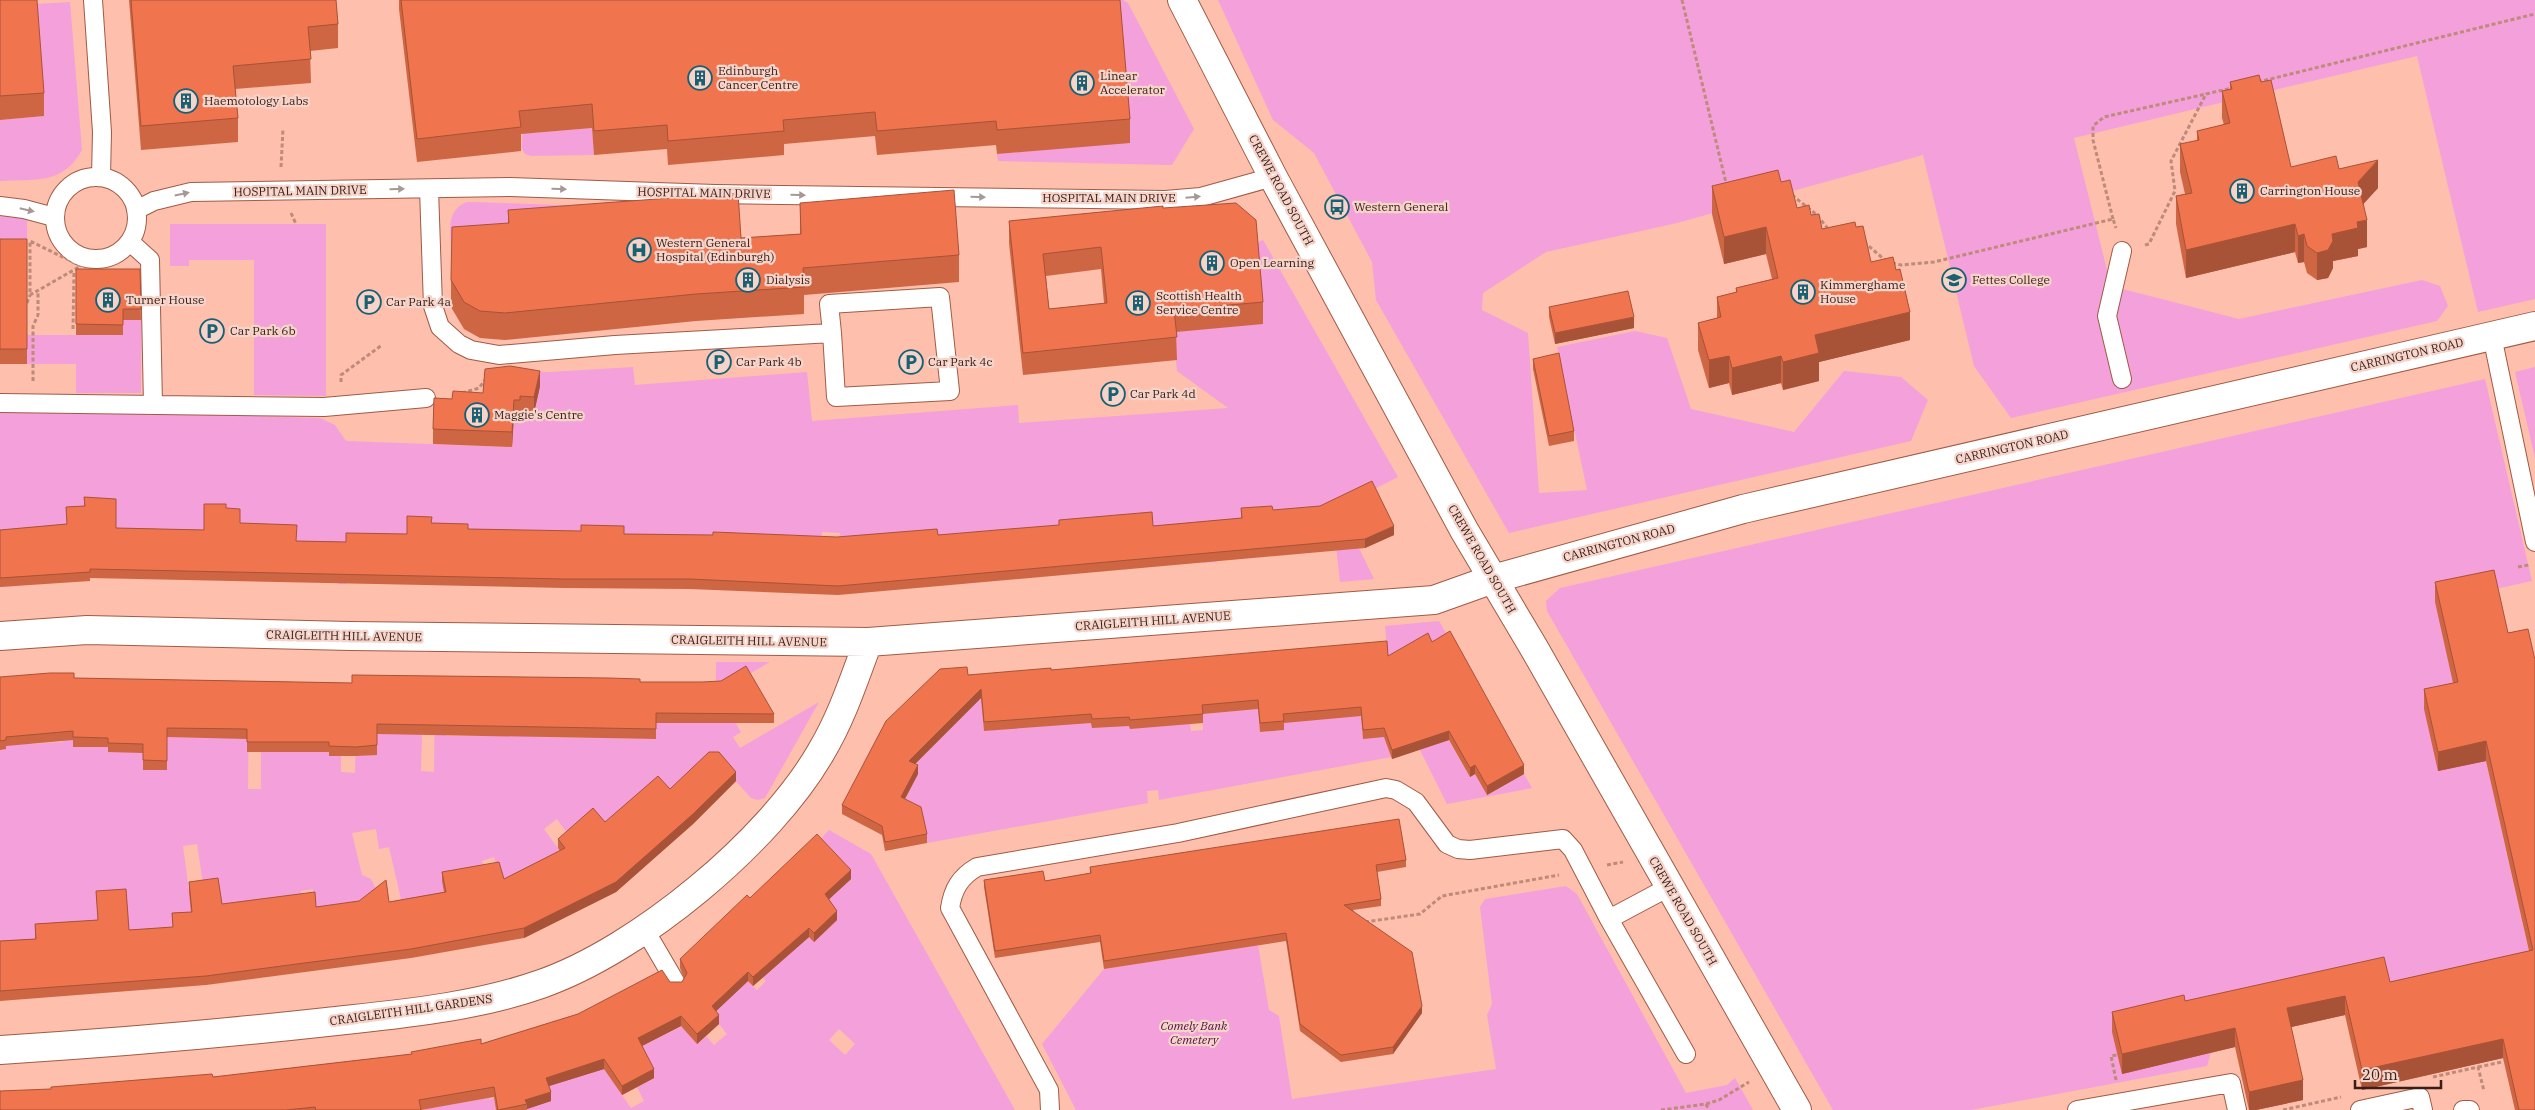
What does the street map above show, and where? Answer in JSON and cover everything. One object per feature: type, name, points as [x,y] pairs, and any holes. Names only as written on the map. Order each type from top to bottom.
[{"type":"street","name":"CREWE ROAD SOUTH","points":[[1182,0],[1273,177],[1464,530],[1797,1110]]},
{"type":"street","name":"CARRINGTON ROAD","points":[[1493,579],[1743,509],[2535,326]]},
{"type":"street","name":"CRAIGLEITH HILL AVENUE","points":[[0,636],[88,630],[350,636],[868,642],[1434,600],[1493,579]]},
{"type":"street","name":"CRAIGLEITH HILL GARDENS","points":[[0,1050],[242,1031],[471,1003],[521,991],[566,974],[610,952],[645,930],[723,867],[773,817],[796,789],[821,753],[842,713],[868,642]]},
{"type":"lane","points":[[93,0],[102,132],[102,177]]},
{"type":"lane","points":[[87,177],[102,177],[110,179],[124,188],[134,202],[136,227],[130,242],[113,255],[87,262],[65,246],[59,237],[54,217],[57,203],[69,186],[87,177]]},
{"type":"lane","name":"HOSPITAL MAIN DRIVE","points":[[136,210],[154,201],[191,192],[510,187],[715,194],[1165,200],[1201,197],[1273,177]]},
{"type":"lane","points":[[429,189],[433,306],[440,327],[459,344],[471,350],[487,354],[832,332]]},
{"type":"lane","points":[[0,206],[24,209],[54,217]]},
{"type":"lane","points":[[130,242],[150,260],[153,405]]},
{"type":"lane","points":[[2122,250],[2108,316],[2122,379]]},
{"type":"lane","points":[[940,297],[950,391],[836,398],[832,332],[829,304],[940,297]]},
{"type":"lane","points":[[2492,336],[2535,542]]},
{"type":"lane","points":[[0,403],[333,407],[426,398]]},
{"type":"lane","points":[[1050,1110],[1048,1090],[950,908],[952,894],[965,874],[977,867],[1178,833],[1386,788],[1396,790],[1416,802],[1447,844],[1458,849],[1470,850],[1563,838],[1573,850],[1686,1054]]},
{"type":"lane","points":[[1609,918],[1669,887]]},
{"type":"lane","points":[[645,930],[676,982]]},
{"type":"lane","points":[[2077,1110],[2231,1083],[2237,1110]]},
{"type":"lane","points":[[2360,1110],[2420,1097],[2423,1110]]},
{"type":"lane","points":[[2463,1110],[2470,1110]]},
{"type":"path","points":[[1682,0],[1729,195]]},
{"type":"path","points":[[2255,82],[2535,14]]},
{"type":"path","points":[[2206,94],[2170,161],[2174,191],[2149,244],[2122,250],[2093,140],[2093,126],[2104,117],[2235,87]]},
{"type":"path","points":[[1785,192],[1799,199],[1817,214],[1830,231],[1836,233]]},
{"type":"path","points":[[1858,237],[1886,261],[1901,265],[1934,262],[2113,219]]},
{"type":"path","points":[[27,303],[30,295],[30,241],[87,262]]},
{"type":"path","points":[[30,295],[87,262]]},
{"type":"path","points":[[73,329],[74,270]]},
{"type":"path","points":[[33,404],[33,326],[38,315],[38,291]]},
{"type":"path","points":[[341,375],[382,345]]},
{"type":"path","points":[[426,398],[456,396],[479,388],[484,383],[487,354]]},
{"type":"path","points":[[1362,923],[1420,914],[1442,896],[1651,856]]},
{"type":"path","points":[[2117,1055],[2111,1056],[2121,1102]]},
{"type":"path","points":[[2478,1067],[2502,1062]]},
{"type":"path","points":[[1661,1110],[1706,1104],[1718,1100],[1774,1068]]},
{"type":"path","points":[[1706,1104],[1709,1110]]},
{"type":"green space","points":[[1108,0],[1123,0],[1128,3],[1194,129],[1172,165],[998,161],[997,154],[1045,150]]},
{"type":"green space","name":"Fettes College","points":[[1218,0],[2535,0],[2535,299],[2478,312],[2417,56],[2074,138],[2111,286],[2239,319],[2422,280],[2440,286],[2448,306],[2437,321],[2011,418],[1974,366],[1923,155],[1677,223],[1546,252],[1483,293],[1482,310],[1528,333],[1539,493],[1587,490],[1557,347],[1635,331],[1667,338],[1691,409],[1794,432],[1844,371],[1901,377],[1928,400],[1911,441],[1509,533],[1376,300],[1372,262],[1314,153],[1273,120]]},
{"type":"green space","points":[[70,2],[82,150],[66,169],[57,175],[36,180],[0,181],[0,120],[44,116],[36,4]]},
{"type":"green space","points":[[524,83],[534,133],[592,128],[594,155],[531,156],[525,154],[522,148]]},
{"type":"green space","points":[[467,202],[671,209],[452,254],[450,224],[452,217],[460,206]]},
{"type":"green space","points":[[0,216],[27,217],[27,254],[0,254]]},
{"type":"green space","points":[[170,224],[326,224],[326,396],[254,395],[254,260],[189,260],[189,266],[170,266]]},
{"type":"green space","points":[[1263,240],[1398,477],[1339,507],[1374,579],[1340,582],[1333,520],[1260,511],[1241,512],[1242,527],[1215,541],[1217,562],[1203,563],[1201,531],[841,546],[840,533],[822,532],[821,546],[346,542],[346,584],[338,584],[339,551],[296,542],[297,527],[287,526],[285,582],[279,582],[279,533],[204,540],[116,538],[116,509],[98,503],[84,504],[85,515],[67,533],[18,537],[21,586],[0,587],[0,408],[320,418],[335,425],[346,441],[512,447],[514,415],[490,372],[550,372],[633,367],[635,385],[807,372],[812,421],[1018,405],[1019,423],[1228,408],[1177,371],[1169,281]]},
{"type":"green space","points":[[123,320],[141,320],[141,393],[76,393],[76,364],[27,364],[27,335],[123,335]]},
{"type":"green space","points":[[2535,367],[2535,458],[2515,372]]},
{"type":"green space","points":[[2485,379],[2532,581],[2436,602],[2450,666],[2464,663],[2533,970],[2390,1001],[2384,977],[2211,1052],[2207,1066],[1971,1110],[1833,1110],[1547,611],[1546,601],[1560,588]]},
{"type":"green space","points":[[1439,621],[1450,640],[1387,744],[1391,757],[1159,800],[1158,790],[1147,791],[1148,803],[927,843],[925,833],[901,806],[902,766],[925,754],[970,709],[968,684],[980,683],[984,731],[1102,717],[1190,723],[1191,731],[1203,730],[1202,714],[1258,709],[1260,732],[1284,730],[1280,680],[1359,701],[1363,738],[1377,737],[1389,674],[1385,626]]},
{"type":"green space","points":[[716,662],[770,662],[735,682],[716,706]]},
{"type":"green space","points":[[435,685],[446,685],[446,736],[516,736],[538,687],[538,737],[655,739],[656,723],[715,723],[715,721],[733,719],[741,732],[733,737],[740,748],[819,702],[765,798],[758,800],[751,798],[714,757],[675,794],[605,832],[570,837],[557,819],[544,829],[565,858],[505,888],[494,857],[482,861],[486,874],[446,901],[403,908],[389,847],[379,849],[376,829],[352,833],[362,875],[371,879],[376,889],[370,902],[316,917],[313,889],[301,891],[308,949],[232,913],[204,890],[197,844],[183,846],[193,921],[173,937],[129,940],[98,924],[36,948],[0,951],[0,750],[5,736],[33,744],[63,742],[63,732],[73,732],[73,747],[93,747],[93,737],[143,753],[167,770],[167,737],[237,738],[249,690],[248,789],[261,789],[261,739],[329,740],[329,756],[341,756],[341,772],[355,773],[356,734],[422,734],[421,771],[434,772]]},
{"type":"green space","points":[[1448,739],[1470,777],[1475,774],[1487,795],[1524,774],[1532,788],[1447,804],[1420,750]]},
{"type":"green space","points":[[829,830],[871,854],[1015,1110],[526,1110],[546,1087],[603,1067],[631,1108],[644,1101],[637,1087],[654,1078],[638,1048],[682,1026],[697,1044],[706,1036],[714,1045],[727,1034],[708,1010],[748,981],[757,990],[766,981],[758,973],[825,903],[817,843]],"holes":[[[839,1029],[855,1044],[845,1055],[829,1040]]]},
{"type":"green space","name":"Comely Bank Cemetery","points":[[1566,886],[1577,894],[1686,1093],[1727,1085],[1735,1078],[1753,1110],[1076,1110],[1042,1044],[1104,969],[1258,945],[1269,1010],[1279,1016],[1292,1099],[1496,1069],[1487,1015],[1492,1004],[1480,907],[1485,899]]},
{"type":"green space","points":[[489,1098],[489,1100],[494,1098],[496,1110],[419,1110]]},
{"type":"building","points":[[0,0],[37,0],[44,93],[0,96]]},
{"type":"building","name":"Haemotology Labs","points":[[131,0],[336,0],[338,24],[308,27],[311,59],[233,66],[238,118],[141,126]]},
{"type":"building","points":[[401,0],[1120,0],[1130,119],[997,130],[996,121],[877,131],[875,112],[783,120],[784,131],[668,141],[667,125],[594,131],[592,104],[519,111],[521,127],[417,139]]},
{"type":"building","name":"Carrington House","points":[[2259,75],[2261,82],[2271,80],[2291,167],[2336,156],[2339,169],[2378,160],[2358,182],[2367,220],[2357,222],[2358,228],[2332,234],[2333,241],[2328,250],[2317,253],[2307,246],[2304,234],[2298,236],[2295,224],[2186,250],[2176,196],[2192,193],[2180,144],[2199,140],[2197,131],[2230,123],[2222,91],[2232,89],[2230,82]]},
{"type":"building","points":[[1778,170],[1781,182],[1790,180],[1797,208],[1809,205],[1811,215],[1819,214],[1822,229],[1855,222],[1856,227],[1863,226],[1871,262],[1893,257],[1896,270],[1900,269],[1910,312],[1815,335],[1819,353],[1783,362],[1781,356],[1732,368],[1729,356],[1709,360],[1698,323],[1721,317],[1717,297],[1737,292],[1736,288],[1778,278],[1766,227],[1724,237],[1712,186]]},
{"type":"building","points":[[954,190],[959,255],[803,268],[804,287],[696,294],[505,313],[480,311],[464,302],[451,280],[452,227],[509,223],[508,210],[738,193],[741,238],[801,234],[800,203]]},
{"type":"building","points":[[1236,203],[1256,220],[1263,302],[1174,310],[1177,337],[1023,353],[1009,221],[1163,206],[1163,208]],"holes":[[[1101,247],[1107,303],[1049,309],[1043,254]]]},
{"type":"building","points":[[0,239],[27,239],[27,349],[0,349]]},
{"type":"building","name":"Turner House","points":[[76,269],[140,269],[141,309],[123,309],[123,325],[76,324]]},
{"type":"building","points":[[1628,291],[1634,317],[1555,333],[1549,307]]},
{"type":"building","points":[[1559,353],[1574,431],[1549,436],[1533,359]]},
{"type":"building","name":"Maggie's Centre","points":[[510,366],[540,371],[534,397],[520,396],[520,400],[514,400],[512,432],[433,429],[434,398],[452,399],[453,391],[483,393],[485,369]]},
{"type":"building","points":[[1372,481],[1394,526],[1365,539],[838,586],[690,579],[564,579],[90,569],[90,572],[0,578],[0,530],[67,524],[66,507],[85,506],[84,497],[116,499],[116,528],[204,530],[204,504],[226,504],[226,508],[240,509],[240,523],[297,525],[296,541],[346,542],[346,533],[407,534],[407,516],[432,517],[431,523],[468,524],[468,529],[581,531],[581,525],[624,526],[624,534],[713,535],[713,532],[837,537],[937,529],[938,535],[1059,525],[1059,520],[1152,512],[1153,526],[1242,518],[1241,508],[1272,506],[1273,510],[1320,506]]},
{"type":"building","points":[[2494,570],[2508,633],[2528,629],[2535,660],[2535,1110],[2519,1110],[2503,1039],[2362,1070],[2345,996],[2287,1008],[2303,1080],[2249,1092],[2235,1028],[2122,1054],[2112,1012],[2184,995],[2185,1001],[2384,957],[2390,982],[2533,950],[2486,741],[2438,752],[2424,689],[2458,682],[2435,582]]},
{"type":"building","points":[[1450,631],[1524,765],[1487,786],[1475,765],[1470,768],[1449,731],[1392,750],[1384,728],[1363,730],[1361,707],[1283,714],[1284,721],[1260,723],[1258,700],[1202,705],[1203,714],[1130,720],[1129,717],[1092,719],[1091,714],[984,722],[981,689],[909,761],[918,765],[901,797],[921,807],[927,834],[885,842],[882,826],[842,805],[886,721],[940,669],[967,667],[968,675],[1051,668],[1051,670],[1387,641],[1388,656],[1428,633],[1432,642]]},
{"type":"building","points":[[746,666],[774,714],[656,713],[656,729],[377,724],[377,745],[356,747],[329,746],[329,742],[247,742],[247,729],[167,728],[167,761],[143,760],[143,744],[108,743],[108,738],[73,737],[73,731],[6,737],[6,740],[0,741],[0,677],[74,673],[74,678],[352,683],[352,675],[609,678],[640,679],[640,682],[702,682],[721,681]]},
{"type":"building","points":[[709,752],[719,752],[736,772],[693,814],[616,882],[524,928],[411,949],[206,976],[0,991],[0,941],[36,939],[35,924],[98,920],[96,891],[126,889],[129,930],[173,927],[172,913],[192,912],[189,882],[218,878],[222,904],[315,892],[316,907],[359,901],[386,880],[389,902],[446,892],[442,872],[499,862],[504,879],[565,848],[558,839],[593,808],[605,822],[658,776],[670,789]]},
{"type":"building","points":[[1399,819],[1406,860],[1376,865],[1381,899],[1344,905],[1412,952],[1422,1006],[1393,1047],[1341,1055],[1300,1024],[1286,933],[1104,961],[1100,935],[995,951],[984,880],[1043,871],[1045,881],[1091,873],[1090,867]]},
{"type":"building","points":[[817,834],[851,870],[825,894],[837,911],[814,933],[809,928],[753,977],[748,972],[712,1006],[719,1015],[697,1034],[681,1016],[638,1038],[654,1069],[622,1086],[604,1059],[546,1078],[551,1092],[525,1100],[527,1104],[498,1110],[494,1087],[419,1100],[421,1110],[316,1110],[315,1107],[286,1110],[0,1110],[0,1091],[51,1089],[51,1087],[212,1074],[213,1077],[412,1054],[411,1052],[481,1039],[481,1044],[578,1014],[662,970],[670,982],[682,982],[687,973],[680,959],[747,895],[750,898]]},
{"type":"place","name":"Edinburgh Cancer Centre","points":[[700,78]]},
{"type":"place","name":"Linear Accelerator","points":[[1082,83]]},
{"type":"place","name":"Haemotology Labs","points":[[186,101]]},
{"type":"place","name":"Carrington House","points":[[2242,191]]},
{"type":"place","name":"Western General","points":[[1337,207]]},
{"type":"place","name":"Western General Hospital (Edinburgh)","points":[[639,250]]},
{"type":"place","name":"Open Learning","points":[[1212,263]]},
{"type":"place","name":"Dialysis","points":[[748,280]]},
{"type":"place","name":"Fettes College","points":[[1954,280]]},
{"type":"place","name":"Kimmerghame House","points":[[1803,292]]},
{"type":"place","name":"Turner House","points":[[108,300]]},
{"type":"place","name":"Car Park 4a","points":[[369,302]]},
{"type":"place","name":"Scottish Health Service Centre","points":[[1138,303]]},
{"type":"place","name":"Car Park 6b","points":[[212,331]]},
{"type":"place","name":"Car Park 4b","points":[[719,362]]},
{"type":"place","name":"Car Park 4c","points":[[911,362]]},
{"type":"place","name":"Car Park 4d","points":[[1113,394]]},
{"type":"place","name":"Maggie's Centre","points":[[477,415]]}]
